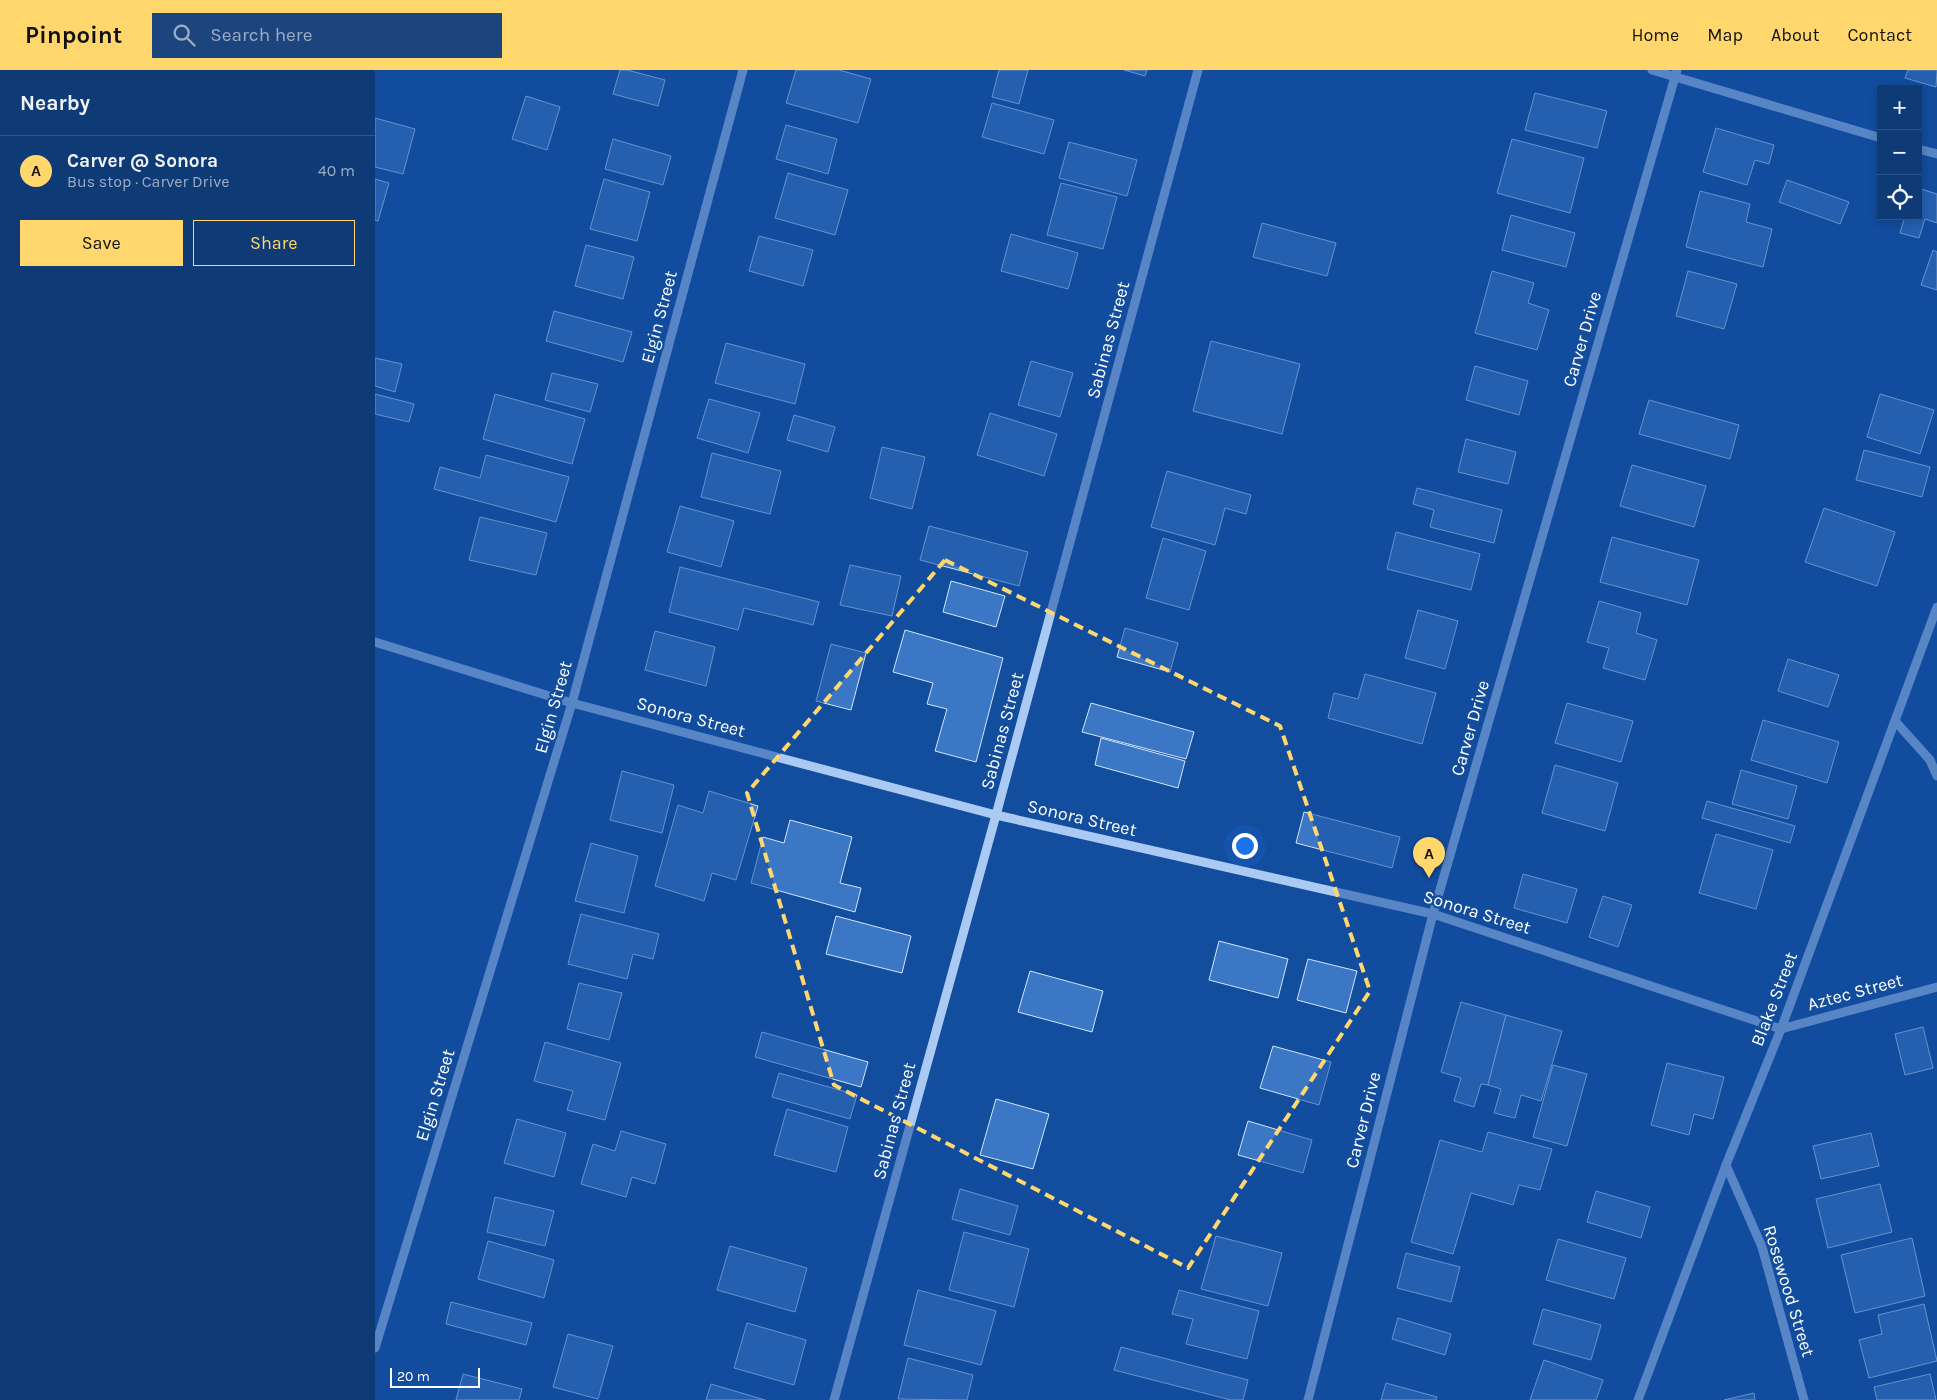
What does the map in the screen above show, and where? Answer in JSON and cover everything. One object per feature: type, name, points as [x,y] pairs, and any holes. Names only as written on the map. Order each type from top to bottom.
[{"type":"street","name":"Elgin Street","points":[[375,1348],[572,703],[743,70]]},
{"type":"street","name":"Sabinas Street","points":[[834,1400],[996,815],[1198,70]]},
{"type":"street","points":[[1652,70],[1676,74],[1877,137]]},
{"type":"street","name":"Carver Drive","points":[[1308,1400],[1433,914],[1676,74]]},
{"type":"street","points":[[1922,150],[1937,154]]},
{"type":"street","name":"Blake Street","points":[[1638,1400],[1726,1165],[1781,1029],[1937,607]]},
{"type":"street","name":"Sonora Street","points":[[375,642],[572,703],[996,815],[1433,914],[1781,1029]]},
{"type":"street","points":[[1895,721],[1930,760],[1937,776]]},
{"type":"street","name":"Aztec Street","points":[[1781,1029],[1937,987]]},
{"type":"street","name":"Rosewood Street","points":[[1726,1165],[1762,1247],[1804,1400]]},
{"type":"highlighted area","points":[[945,560],[1280,726],[1370,991],[1188,1268],[834,1085],[747,793]]},
{"type":"building","points":[[620,70],[627,70],[665,80],[658,106],[613,94]]},
{"type":"building","points":[[796,70],[839,70],[871,79],[858,123],[786,103]]},
{"type":"building","points":[[999,70],[1028,70],[1019,104],[992,97]]},
{"type":"building","points":[[1124,70],[1147,70],[1145,76]]},
{"type":"building","points":[[1908,70],[1937,70],[1936,87],[1905,78]]},
{"type":"building","points":[[1535,93],[1607,111],[1597,148],[1525,130]]},
{"type":"building","points":[[526,96],[560,107],[547,150],[512,139]]},
{"type":"building","points":[[992,103],[1054,120],[1044,154],[982,137]]},
{"type":"building","points":[[375,118],[415,129],[403,174],[375,167]]},
{"type":"building","points":[[786,125],[837,139],[828,174],[776,159]]},
{"type":"building","points":[[1716,128],[1774,145],[1769,164],[1755,160],[1747,185],[1703,172]]},
{"type":"building","points":[[613,139],[671,156],[663,185],[605,169]]},
{"type":"building","points":[[1512,139],[1584,158],[1570,213],[1497,193]]},
{"type":"building","points":[[1069,142],[1137,160],[1127,196],[1059,178]]},
{"type":"building","points":[[788,173],[848,190],[835,235],[775,218]]},
{"type":"building","points":[[375,179],[389,183],[378,221],[375,220]]},
{"type":"building","points":[[604,179],[650,192],[637,241],[590,229]]},
{"type":"building","points":[[1787,180],[1849,202],[1840,224],[1779,202]]},
{"type":"building","points":[[1061,183],[1117,197],[1103,249],[1047,235]]},
{"type":"building","points":[[1922,189],[1937,194],[1937,223],[1925,219],[1919,238],[1900,233],[1904,220],[1922,220]]},
{"type":"building","points":[[1700,191],[1750,204],[1746,222],[1772,229],[1763,267],[1686,247]]},
{"type":"building","points":[[1511,215],[1575,233],[1566,267],[1502,250]]},
{"type":"building","points":[[1262,223],[1336,243],[1327,276],[1253,257]]},
{"type":"building","points":[[1011,234],[1078,253],[1068,289],[1001,271]]},
{"type":"building","points":[[759,236],[813,250],[803,286],[749,271]]},
{"type":"building","points":[[586,245],[634,257],[623,299],[575,286]]},
{"type":"building","points":[[1933,250],[1937,252],[1937,290],[1921,285]]},
{"type":"building","points":[[1492,271],[1534,283],[1528,303],[1549,310],[1537,350],[1475,333]]},
{"type":"building","points":[[1688,271],[1737,284],[1724,329],[1676,316]]},
{"type":"building","points":[[554,311],[632,332],[623,362],[546,341]]},
{"type":"building","points":[[1211,341],[1300,364],[1282,434],[1193,411]]},
{"type":"building","points":[[726,343],[805,364],[795,404],[715,383]]},
{"type":"building","points":[[375,358],[402,364],[395,392],[375,386]]},
{"type":"building","points":[[1031,361],[1073,373],[1060,417],[1018,405]]},
{"type":"building","points":[[1475,366],[1528,381],[1519,415],[1466,400]]},
{"type":"building","points":[[552,373],[598,384],[590,412],[545,400]]},
{"type":"building","points":[[375,394],[414,404],[409,422],[375,414]]},
{"type":"building","points":[[495,394],[585,419],[572,464],[483,439]]},
{"type":"building","points":[[1880,394],[1934,410],[1920,454],[1867,437]]},
{"type":"building","points":[[709,399],[760,413],[748,453],[697,438]]},
{"type":"building","points":[[1649,400],[1739,425],[1730,459],[1639,434]]},
{"type":"building","points":[[990,413],[1057,434],[1044,476],[977,455]]},
{"type":"building","points":[[794,415],[835,427],[828,452],[787,440]]},
{"type":"building","points":[[1466,439],[1516,452],[1508,484],[1458,472]]},
{"type":"building","points":[[882,447],[925,457],[912,509],[870,498]]},
{"type":"building","points":[[1864,450],[1930,467],[1922,497],[1856,480]]},
{"type":"building","points":[[712,453],[781,471],[770,514],[701,497]]},
{"type":"building","points":[[486,455],[569,477],[556,522],[434,489],[440,467],[480,478]]},
{"type":"building","points":[[1632,465],[1706,486],[1694,527],[1620,506]]},
{"type":"building","points":[[1167,471],[1251,495],[1246,514],[1225,508],[1215,545],[1151,527]]},
{"type":"building","points":[[1417,488],[1502,510],[1494,543],[1430,527],[1434,510],[1413,504]]},
{"type":"building","points":[[680,506],[734,521],[721,567],[667,552]]},
{"type":"building","points":[[1824,508],[1895,532],[1877,586],[1805,562]]},
{"type":"building","points":[[480,517],[547,533],[536,575],[469,560]]},
{"type":"building","points":[[929,526],[1028,552],[1019,586],[920,560]]},
{"type":"building","points":[[1396,532],[1480,554],[1471,590],[1387,569]]},
{"type":"building","points":[[1612,537],[1699,560],[1687,605],[1600,582]]},
{"type":"building","points":[[1163,538],[1206,551],[1189,610],[1146,598]]},
{"type":"building","points":[[850,565],[901,576],[892,616],[840,605]]},
{"type":"building","points":[[680,567],[819,602],[813,625],[744,608],[738,630],[669,612]]},
{"type":"building","points":[[951,581],[1005,596],[996,627],[943,612]]},
{"type":"building","points":[[1599,601],[1641,613],[1636,633],[1657,640],[1645,680],[1603,668],[1609,648],[1587,642]]},
{"type":"building","points":[[1418,610],[1458,621],[1445,669],[1405,658]]},
{"type":"building","points":[[1125,628],[1178,643],[1170,672],[1117,657]]},
{"type":"building","points":[[905,630],[1003,658],[976,762],[935,751],[947,709],[927,704],[933,683],[893,672]]},
{"type":"building","points":[[655,631],[715,647],[706,686],[645,670]]},
{"type":"building","points":[[831,644],[866,653],[851,710],[816,701]]},
{"type":"building","points":[[1788,659],[1839,675],[1828,707],[1778,691]]},
{"type":"building","points":[[1365,674],[1436,693],[1422,744],[1328,718],[1334,693],[1358,699]]},
{"type":"building","points":[[1091,703],[1194,732],[1186,759],[1082,732]]},
{"type":"building","points":[[1567,703],[1633,721],[1621,762],[1555,743]]},
{"type":"building","points":[[1763,720],[1839,742],[1827,783],[1751,760]]},
{"type":"building","points":[[1101,738],[1185,761],[1178,788],[1095,765]]},
{"type":"building","points":[[1555,765],[1618,783],[1605,831],[1542,813]]},
{"type":"building","points":[[1741,770],[1797,786],[1788,819],[1732,804]]},
{"type":"building","points":[[622,771],[674,785],[662,833],[610,820]]},
{"type":"building","points":[[709,791],[758,806],[736,880],[712,873],[704,901],[655,886],[678,805],[703,813]]},
{"type":"building","points":[[1707,801],[1795,826],[1790,843],[1702,818]]},
{"type":"building","points":[[1304,812],[1400,837],[1392,868],[1296,843]]},
{"type":"building","points":[[790,820],[852,837],[840,883],[861,888],[855,912],[751,883],[763,837],[784,843]]},
{"type":"building","points":[[1716,834],[1773,850],[1756,909],[1699,893]]},
{"type":"building","points":[[591,843],[638,856],[624,913],[575,901]]},
{"type":"building","points":[[1523,874],[1577,889],[1567,923],[1514,908]]},
{"type":"building","points":[[1603,896],[1632,905],[1618,947],[1589,937]]},
{"type":"building","points":[[581,914],[659,934],[653,959],[633,954],[627,979],[568,964]]},
{"type":"building","points":[[836,916],[911,936],[902,973],[826,954]]},
{"type":"building","points":[[1219,941],[1288,959],[1278,998],[1209,980]]},
{"type":"building","points":[[1308,959],[1357,971],[1346,1013],[1297,1000]]},
{"type":"building","points":[[1030,971],[1103,991],[1092,1032],[1018,1012]]},
{"type":"building","points":[[579,983],[622,993],[609,1040],[567,1029]]},
{"type":"building","points":[[1461,1002],[1506,1015],[1488,1085],[1481,1084],[1474,1107],[1454,1101],[1461,1078],[1441,1072]]},
{"type":"building","points":[[1506,1015],[1562,1031],[1541,1101],[1521,1095],[1515,1118],[1494,1113],[1501,1089],[1488,1085]]},
{"type":"building","points":[[1923,1027],[1933,1068],[1905,1075],[1895,1034]]},
{"type":"building","points":[[762,1032],[868,1062],[861,1087],[755,1057]]},
{"type":"building","points":[[545,1042],[621,1063],[605,1120],[567,1110],[573,1091],[534,1081]]},
{"type":"building","points":[[1273,1046],[1331,1062],[1319,1105],[1260,1088]]},
{"type":"building","points":[[1667,1063],[1724,1077],[1713,1119],[1694,1114],[1689,1135],[1651,1125]]},
{"type":"building","points":[[1553,1065],[1587,1074],[1567,1146],[1533,1137]]},
{"type":"building","points":[[779,1073],[857,1095],[850,1119],[772,1097]]},
{"type":"building","points":[[996,1099],[1049,1114],[1033,1169],[980,1155]]},
{"type":"building","points":[[787,1109],[848,1127],[836,1172],[774,1155]]},
{"type":"building","points":[[517,1119],[566,1133],[554,1177],[504,1163]]},
{"type":"building","points":[[1248,1121],[1312,1140],[1303,1173],[1238,1155]]},
{"type":"building","points":[[621,1131],[666,1144],[655,1184],[632,1177],[626,1197],[581,1184],[593,1144],[615,1151]]},
{"type":"building","points":[[1488,1132],[1552,1149],[1540,1190],[1519,1185],[1513,1205],[1471,1193],[1453,1254],[1411,1242],[1440,1140],[1482,1152]]},
{"type":"building","points":[[1871,1133],[1879,1166],[1821,1179],[1813,1146]]},
{"type":"building","points":[[1880,1184],[1892,1232],[1828,1248],[1816,1199]]},
{"type":"building","points":[[960,1189],[1018,1206],[1010,1235],[952,1219]]},
{"type":"building","points":[[1596,1191],[1650,1207],[1641,1238],[1587,1222]]},
{"type":"building","points":[[495,1197],[554,1211],[545,1246],[487,1232]]},
{"type":"building","points":[[964,1232],[1029,1249],[1014,1307],[949,1290]]},
{"type":"building","points":[[1216,1236],[1282,1253],[1268,1306],[1201,1289]]},
{"type":"building","points":[[1912,1238],[1925,1296],[1855,1313],[1841,1255]]},
{"type":"building","points":[[1558,1239],[1626,1258],[1614,1299],[1546,1280]]},
{"type":"building","points":[[488,1241],[554,1260],[544,1298],[478,1279]]},
{"type":"building","points":[[730,1246],[807,1268],[795,1312],[717,1290]]},
{"type":"building","points":[[1406,1253],[1460,1267],[1451,1302],[1397,1288]]},
{"type":"building","points":[[918,1290],[996,1311],[981,1365],[904,1345]]},
{"type":"building","points":[[1179,1290],[1259,1311],[1247,1359],[1186,1344],[1193,1319],[1172,1314]]},
{"type":"building","points":[[451,1302],[532,1323],[526,1345],[446,1324]]},
{"type":"building","points":[[1924,1304],[1937,1361],[1869,1378],[1859,1340],[1882,1334],[1878,1315]]},
{"type":"building","points":[[1543,1309],[1601,1325],[1591,1360],[1533,1344]]},
{"type":"building","points":[[1398,1318],[1451,1334],[1445,1355],[1392,1339]]},
{"type":"building","points":[[747,1323],[806,1340],[794,1385],[734,1368]]},
{"type":"building","points":[[568,1334],[613,1346],[598,1399],[553,1387]]},
{"type":"building","points":[[1121,1347],[1248,1380],[1243,1400],[1231,1400],[1114,1370]]},
{"type":"building","points":[[908,1358],[973,1375],[967,1400],[898,1399]]},
{"type":"building","points":[[1544,1360],[1603,1380],[1596,1400],[1530,1400]]},
{"type":"building","points":[[463,1374],[522,1389],[519,1400],[456,1400]]},
{"type":"building","points":[[1930,1374],[1936,1400],[1877,1400],[1874,1387]]},
{"type":"building","points":[[1386,1383],[1437,1397],[1436,1400],[1381,1400]]},
{"type":"building","points":[[711,1384],[765,1400],[706,1400]]},
{"type":"building","points":[[1754,1393],[1755,1400],[1724,1400]]},
{"type":"place","name":"Carver @ Sonora","points":[[1429,878]]}]
